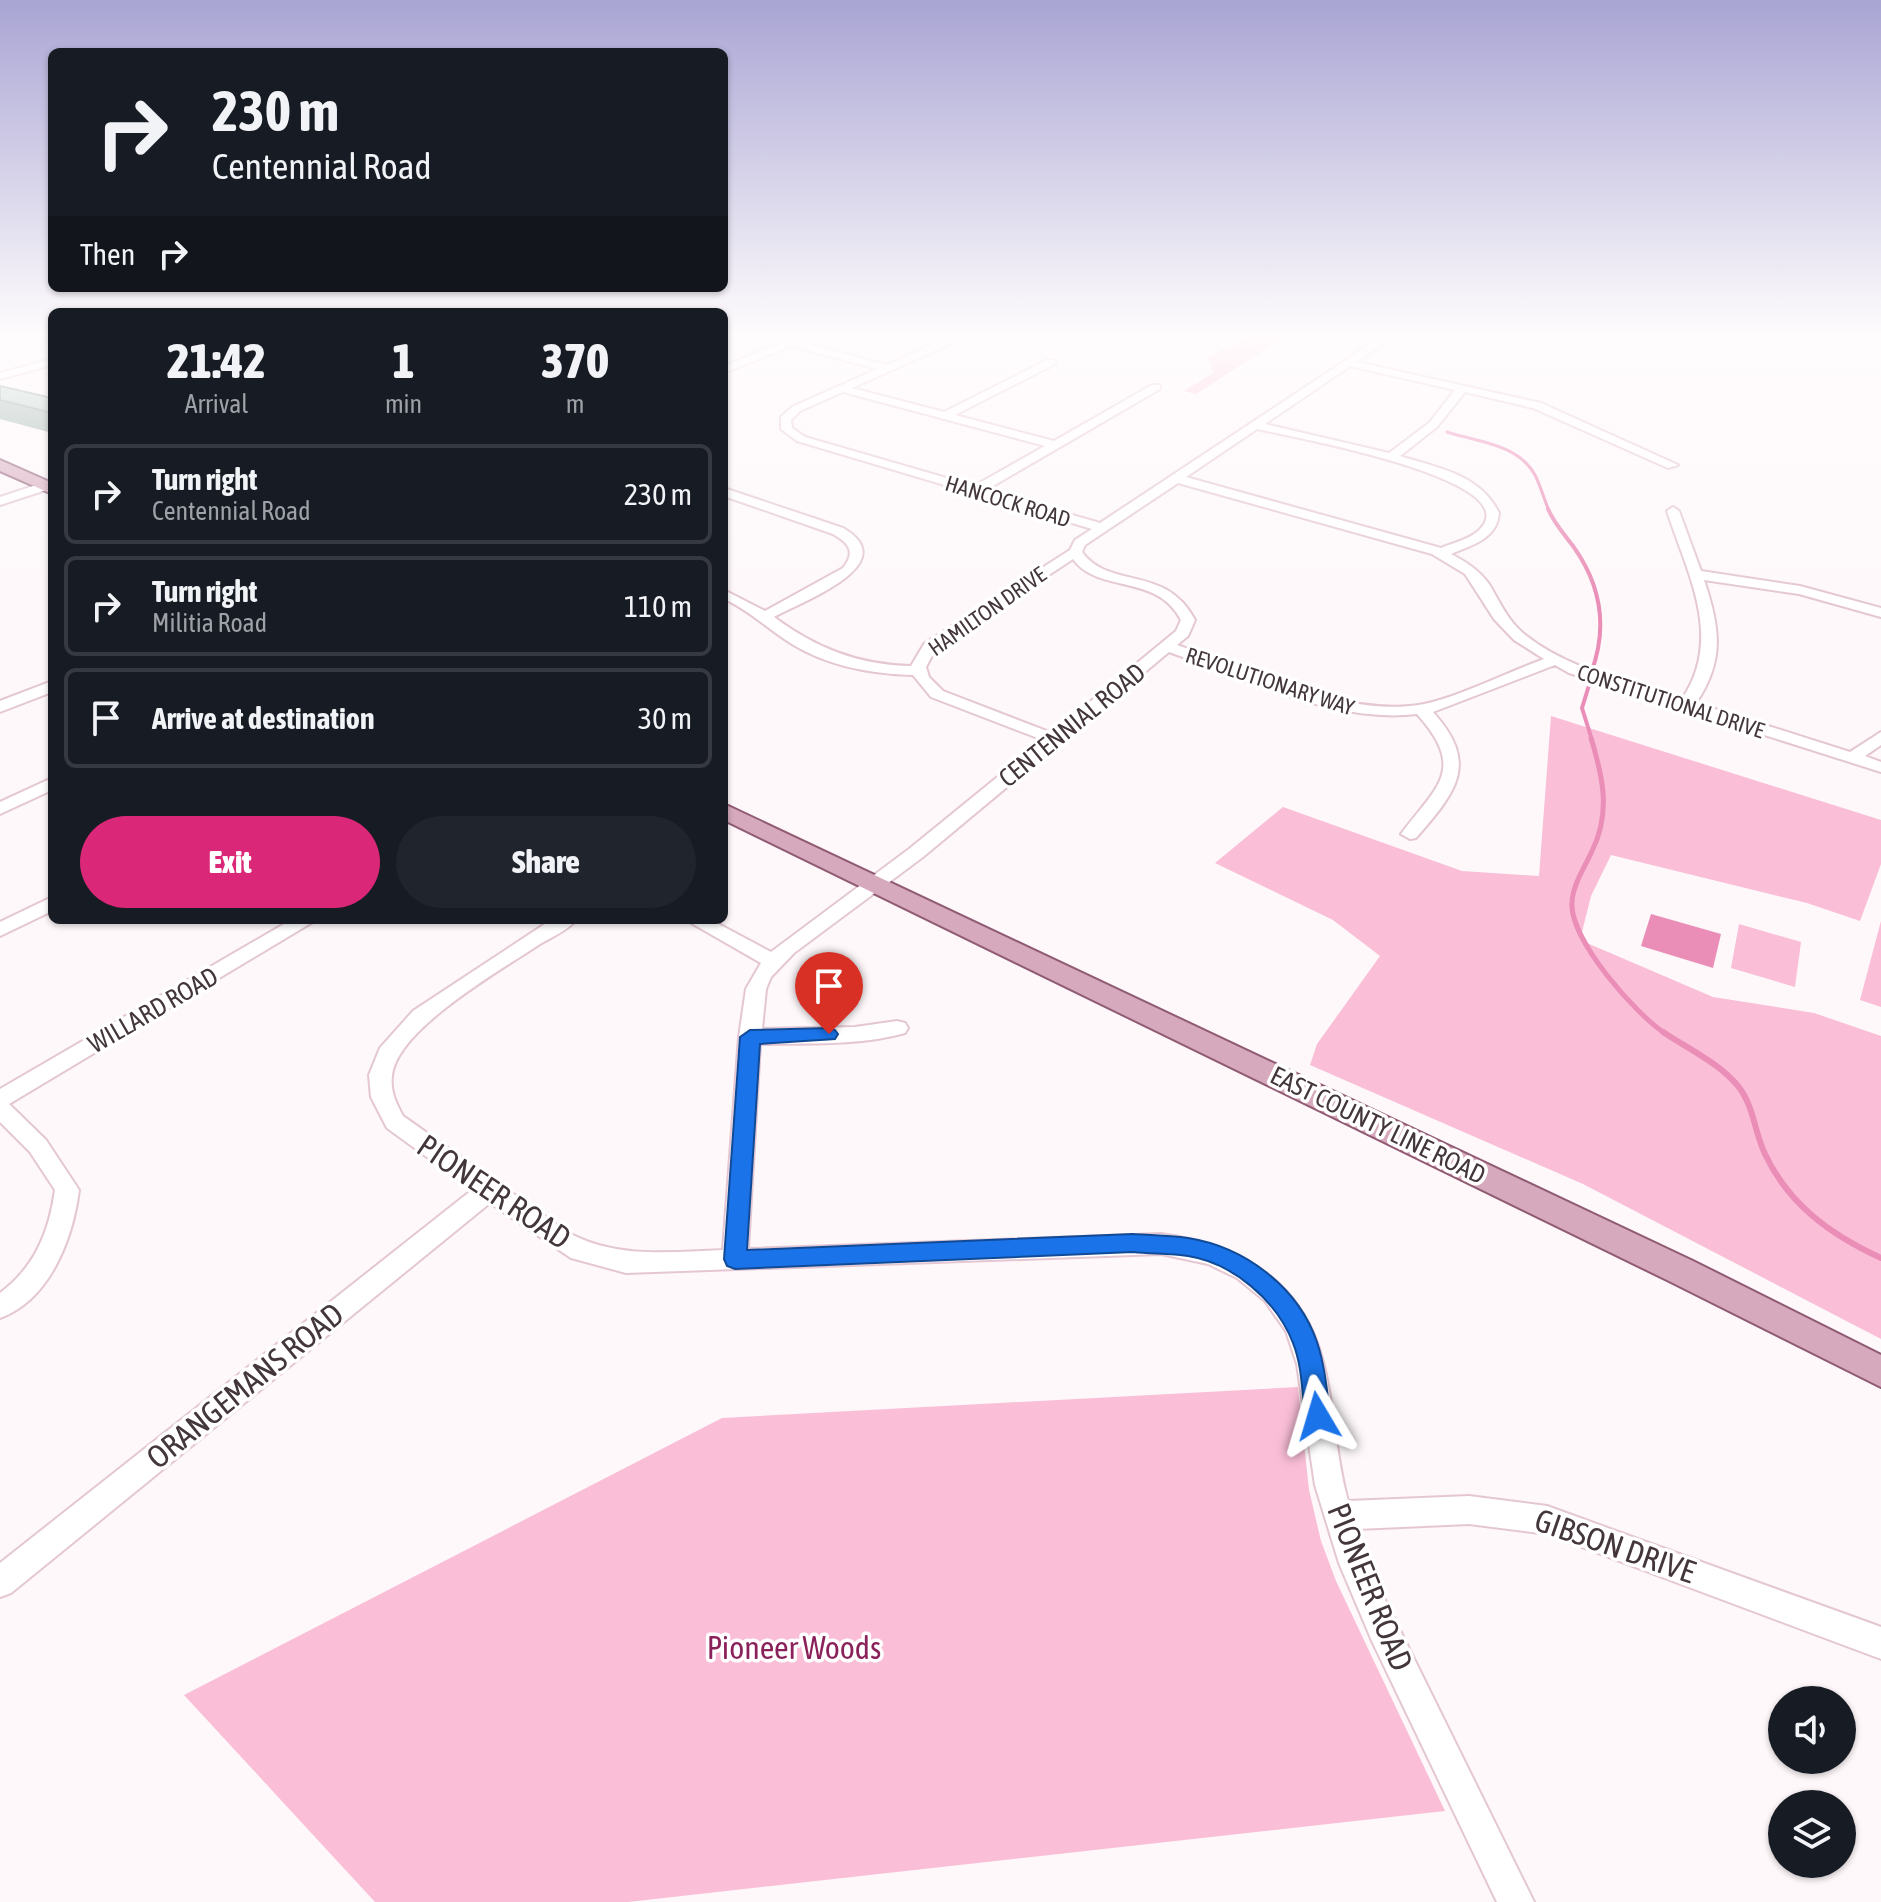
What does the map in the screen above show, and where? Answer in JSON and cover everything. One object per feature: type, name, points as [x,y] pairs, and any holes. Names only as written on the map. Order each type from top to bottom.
[{"type":"main road","points":[[0,465],[48,488]]},
{"type":"main road","name":"EAST COUNTY LINE ROAD","points":[[728,813],[1246,1061],[1881,1372]]},
{"type":"street","name":"HANCOCK ROAD","points":[[785,422],[787,429],[801,439],[1102,528]]},
{"type":"street","points":[[967,422],[1055,445]]},
{"type":"street","points":[[975,491],[1095,422]]},
{"type":"street","points":[[1075,552],[1080,543],[1264,422]]},
{"type":"street","points":[[1391,457],[1435,422]]},
{"type":"street","points":[[1579,422],[1672,465]]},
{"type":"street","points":[[1258,426],[1391,457],[1459,479],[1475,489],[1491,510],[1492,524],[1483,534],[1441,553]]},
{"type":"street","name":"CONSTITUTIONAL DRIVE","points":[[1178,479],[1441,553],[1479,580],[1505,624],[1555,660],[1594,678],[1881,767]]},
{"type":"street","points":[[0,501],[48,488]]},
{"type":"street","points":[[728,493],[838,531],[850,538],[859,554],[854,566],[841,576],[766,616]]},
{"type":"street","points":[[1673,511],[1694,574],[1710,641],[1705,673],[1685,707]]},
{"type":"street","name":"CENTENNIAL ROAD","points":[[735,1259],[750,1037],[756,989],[772,961],[916,853],[1168,647],[1187,627],[1188,620],[1182,605],[1153,587],[1084,564],[1075,552]]},
{"type":"street","name":"HAMILTON DRIVE","points":[[1054,739],[937,694],[922,679],[920,660],[929,647],[1075,552]]},
{"type":"street","points":[[1694,574],[1800,590],[1881,613]]},
{"type":"street","points":[[728,595],[746,602],[806,645],[849,662],[887,671],[919,671]]},
{"type":"street","name":"REVOLUTIONARY WAY","points":[[1168,647],[1335,705],[1387,713],[1422,710],[1555,660]]},
{"type":"street","points":[[0,707],[48,688]]},
{"type":"street","points":[[1410,834],[1443,797],[1453,775],[1447,739],[1422,710]]},
{"type":"street","points":[[1852,758],[1881,737]]},
{"type":"street","points":[[0,809],[48,785]]},
{"type":"street","points":[[0,930],[48,905]]},
{"type":"street","name":"WILLARD ROAD","points":[[0,1099],[299,924]]},
{"type":"street","name":"PIONEER ROAD","points":[[560,924],[416,1019],[403,1031],[383,1063],[380,1094],[395,1122],[558,1239],[603,1259],[626,1263],[1133,1243],[1189,1247],[1219,1256],[1244,1269],[1285,1305],[1304,1339],[1312,1370],[1324,1463],[1338,1516],[1361,1581],[1516,1902]]},
{"type":"street","points":[[703,924],[772,961]]},
{"type":"street","points":[[750,1037],[855,1034],[897,1028]]},
{"type":"street","points":[[0,1109],[42,1148],[67,1190],[60,1234],[48,1257],[31,1279],[0,1307]]},
{"type":"street","name":"ORANGEMANS ROAD","points":[[0,1582],[489,1190]]},
{"type":"street","name":"GIBSON DRIVE","points":[[1338,1516],[1481,1508],[1517,1512],[1547,1520],[1881,1643]]},
{"type":"green space","points":[[1551,716],[1881,820],[1881,864],[1860,921],[1807,903],[1611,855],[1591,896],[1580,940],[1713,997],[1814,1013],[1881,1036],[1881,1339],[1583,1184],[1310,1065],[1317,1044],[1380,956],[1333,920],[1215,863],[1283,807],[1462,871],[1539,876]]},
{"type":"green space","points":[[1881,921],[1881,1007],[1860,1000]]},
{"type":"green space","points":[[1739,924],[1801,942],[1795,987],[1731,968]]},
{"type":"green space","name":"Pioneer Woods","points":[[1298,1387],[1309,1490],[1321,1541],[1336,1581],[1445,1811],[628,1902],[375,1902],[184,1695],[722,1418]]},
{"type":"shaded area","points":[[1651,914],[1721,934],[1713,968],[1641,946]]},
{"type":"waterway","points":[[1447,432],[1508,450],[1518,457],[1535,475],[1549,511]]},
{"type":"waterway","points":[[1549,511],[1583,561],[1595,591],[1600,623],[1591,673]]},
{"type":"waterway","points":[[1590,682],[1582,708],[1592,740]]},
{"type":"waterway","points":[[1591,738],[1602,781],[1602,823],[1575,889],[1572,902],[1574,918],[1581,936],[1622,994],[1665,1033]]},
{"type":"waterway","points":[[1665,1033],[1712,1063],[1738,1086],[1747,1102],[1765,1154],[1786,1189],[1799,1203],[1845,1239],[1881,1258]]},
{"type":"route","points":[[829,1034],[750,1037],[735,1259],[1133,1243],[1189,1247],[1219,1256],[1244,1269],[1285,1305],[1304,1339],[1318,1416]]}]
